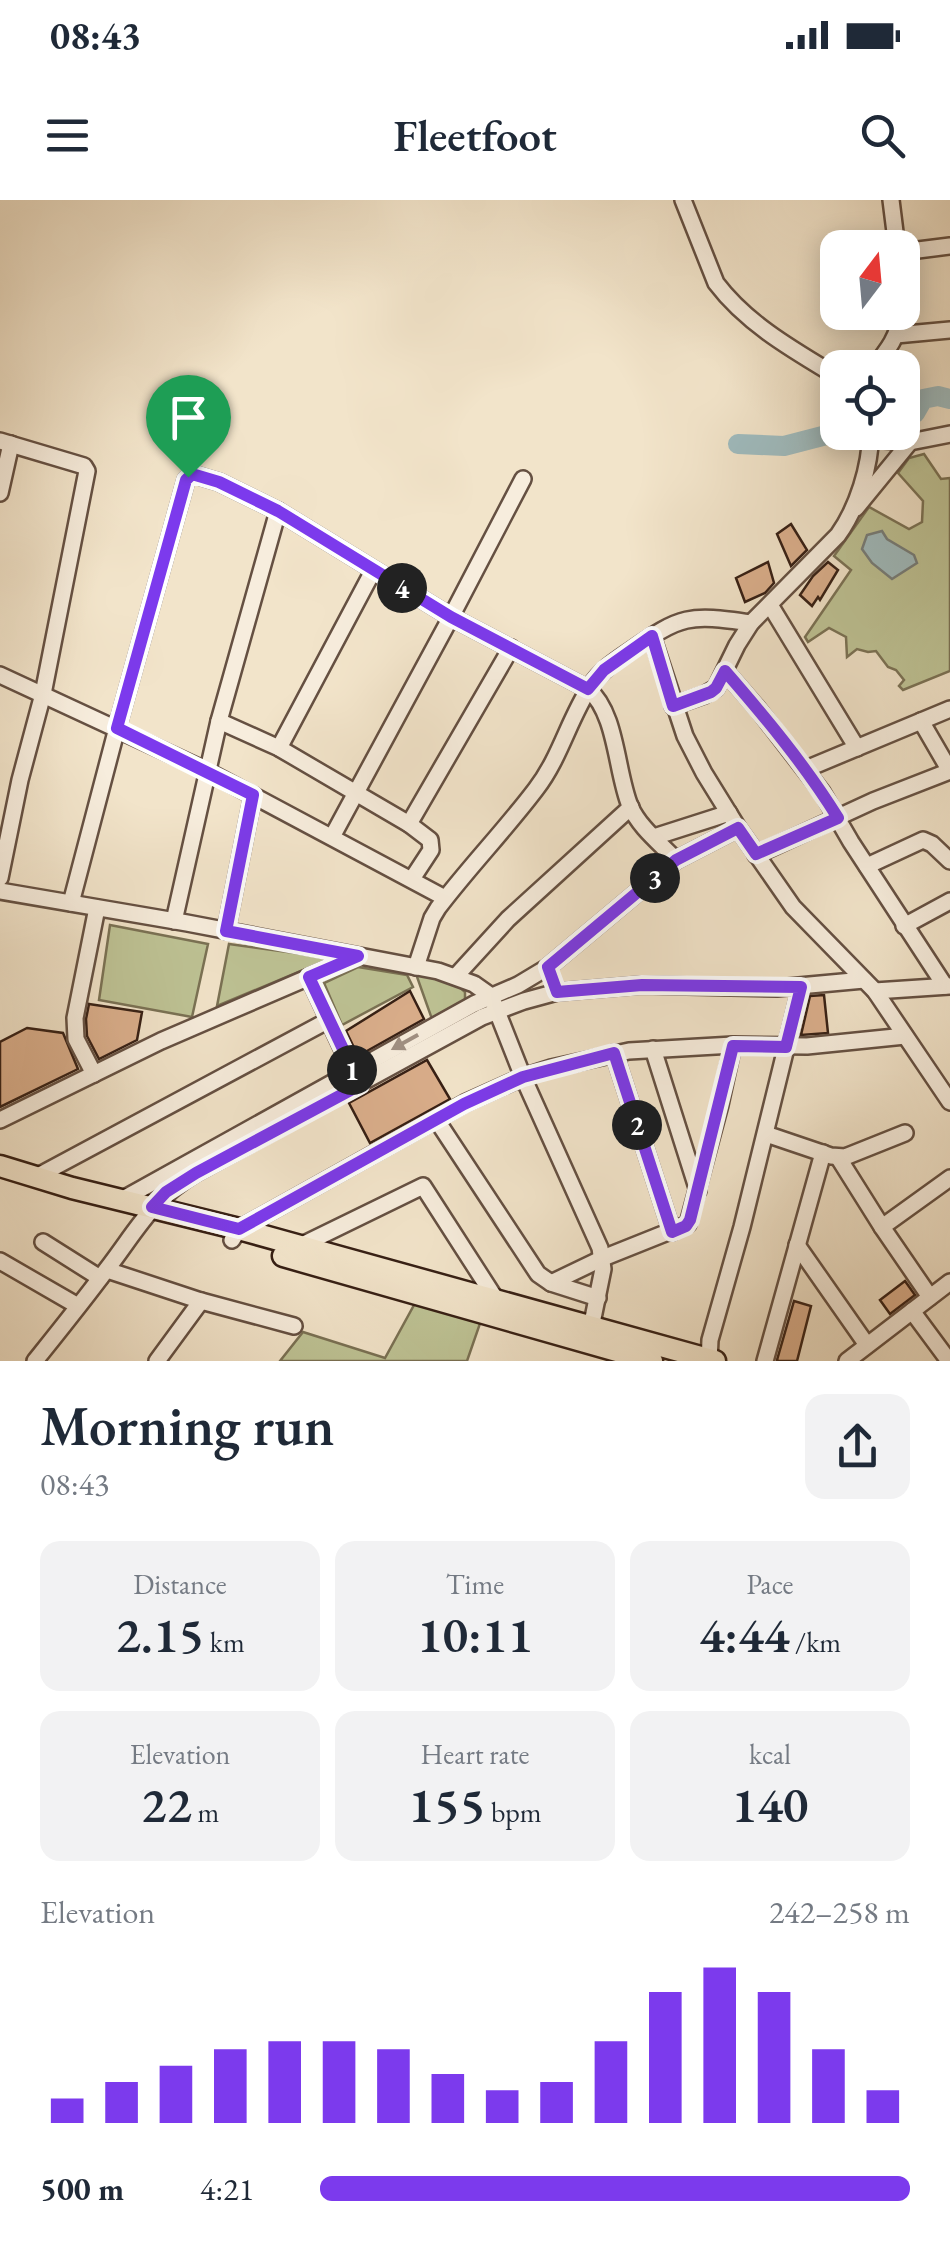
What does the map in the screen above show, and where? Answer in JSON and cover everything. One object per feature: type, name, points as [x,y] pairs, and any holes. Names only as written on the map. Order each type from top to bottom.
[{"type":"main road","points":[[0,1166],[123,1199],[149,1211]]},
{"type":"main road","points":[[72,1188],[98,1200],[235,1234],[620,1344],[711,1360]]},
{"type":"main road","points":[[235,1234],[300,1246],[440,1293],[497,1301],[591,1328],[652,1361]]},
{"type":"street","points":[[684,200],[710,270],[724,294],[763,329],[820,365]]},
{"type":"street","points":[[891,200],[896,230]]},
{"type":"street","points":[[920,248],[950,246]]},
{"type":"street","points":[[886,350],[897,330]]},
{"type":"street","points":[[896,335],[950,330]]},
{"type":"street","points":[[920,440],[950,434]]},
{"type":"street","points":[[0,493],[6,442],[87,470],[43,694],[0,878]]},
{"type":"street","points":[[853,511],[868,450]]},
{"type":"street","points":[[673,706],[716,688],[751,623],[838,534],[903,450]]},
{"type":"street","points":[[72,903],[186,480],[192,474],[219,482],[278,511],[451,617],[597,696],[605,712],[631,808],[676,860]]},
{"type":"street","points":[[332,837],[523,479]]},
{"type":"street","points":[[174,921],[219,721],[278,511]]},
{"type":"street","points":[[280,748],[374,571]]},
{"type":"street","points":[[770,606],[858,748]]},
{"type":"street","points":[[416,967],[432,918],[537,789],[588,689],[604,670],[668,625],[696,617],[751,623]]},
{"type":"street","points":[[652,636],[685,736],[738,828],[793,907],[869,986],[950,1102]]},
{"type":"street","points":[[409,824],[511,648]]},
{"type":"street","points":[[725,671],[806,769],[904,926],[948,986]]},
{"type":"street","points":[[0,675],[207,771],[445,898]]},
{"type":"street","points":[[806,769],[950,710]]},
{"type":"street","points":[[219,721],[280,748],[430,840],[431,850],[412,879]]},
{"type":"street","points":[[756,854],[950,771],[921,721]]},
{"type":"street","points":[[226,931],[253,795]]},
{"type":"street","points":[[456,976],[508,920],[631,808]]},
{"type":"street","points":[[654,837],[729,813]]},
{"type":"street","points":[[123,1199],[494,1003],[548,967],[676,860],[738,828]]},
{"type":"street","points":[[867,866],[923,840],[950,860]]},
{"type":"street","points":[[0,891],[416,967],[474,984],[494,1003],[604,1258],[591,1328]]},
{"type":"street","points":[[904,926],[950,901]]},
{"type":"street","points":[[94,1074],[76,1039],[74,1018],[97,908]]},
{"type":"street","points":[[0,1120],[161,1041],[358,956]]},
{"type":"street","points":[[548,967],[557,992]]},
{"type":"street","points":[[309,977],[356,1078]]},
{"type":"street","points":[[494,1003],[557,992],[642,985],[948,986]]},
{"type":"street","points":[[711,1360],[710,1340],[801,987]]},
{"type":"street","points":[[36,1177],[329,1020]]},
{"type":"street","points":[[235,1234],[436,1119],[523,1077],[614,1053],[786,1047],[904,1036]]},
{"type":"street","points":[[550,1283],[689,1222],[733,1046]]},
{"type":"street","points":[[654,1049],[698,1192]]},
{"type":"street","points":[[614,1053],[672,1232]]},
{"type":"street","points":[[35,1361],[166,1192],[356,1078]]},
{"type":"street","points":[[436,1119],[544,1280],[598,1298]]},
{"type":"street","points":[[766,1134],[830,1155],[852,1156],[905,1134]]},
{"type":"street","points":[[830,1155],[930,1297]]},
{"type":"street","points":[[765,1361],[797,1245],[830,1155]]},
{"type":"street","points":[[882,1228],[950,1178]]},
{"type":"street","points":[[300,1246],[423,1186],[497,1301]]},
{"type":"street","points":[[43,1242],[104,1274],[294,1326]]},
{"type":"street","points":[[797,1245],[866,1345]]},
{"type":"street","points":[[0,1261],[78,1306]]},
{"type":"street","points":[[847,1361],[950,1282]]},
{"type":"street","points":[[157,1361],[202,1301]]},
{"type":"street","points":[[912,1311],[949,1361]]},
{"type":"green space","points":[[924,454],[941,479],[950,478],[950,671],[903,690],[899,686],[904,680],[876,651],[857,649],[847,657],[846,637],[829,628],[808,642],[805,637],[851,570],[834,556],[869,507],[909,529],[922,522],[923,501],[898,473],[909,458]]},
{"type":"green space","points":[[110,925],[208,944],[192,1017],[99,1000]]},
{"type":"green space","points":[[229,944],[332,958],[217,1006]]},
{"type":"green space","points":[[358,967],[407,975],[413,987],[342,1025],[324,983]]},
{"type":"green space","points":[[416,974],[455,983],[465,992],[465,1000],[432,1019]]},
{"type":"green space","points":[[419,1296],[484,1312],[467,1361],[280,1361],[303,1332],[385,1358]]},
{"type":"water","points":[[882,531],[887,539],[914,555],[917,563],[892,579],[862,549],[867,535]]},
{"type":"building","points":[[791,524],[807,550],[791,566],[777,534]]},
{"type":"building","points":[[768,562],[774,583],[765,593],[745,602],[736,578]]},
{"type":"building","points":[[828,562],[838,570],[812,606],[800,595]]},
{"type":"building","points":[[410,991],[424,1019],[358,1056],[346,1031]]},
{"type":"building","points":[[824,995],[828,1033],[801,1035],[810,996]]},
{"type":"building","points":[[89,1004],[142,1012],[137,1040],[99,1059],[87,1036]]},
{"type":"building","points":[[27,1028],[63,1033],[78,1069],[0,1107],[0,1042]]},
{"type":"building","points":[[427,1060],[450,1099],[370,1143],[349,1103]]},
{"type":"building","points":[[905,1281],[915,1295],[890,1314],[880,1300]]},
{"type":"building","points":[[794,1301],[811,1306],[797,1361],[779,1361],[777,1360]]},
{"type":"waterway","points":[[920,404],[923,399],[938,396],[950,399]]},
{"type":"waterway","points":[[738,444],[784,446],[820,437]]},
{"type":"route","points":[[204,476],[278,511],[451,617],[588,689],[604,670],[652,636],[673,706],[711,692],[725,671],[822,792],[838,818],[756,854],[738,828],[676,860],[548,967],[557,992],[642,985],[801,987],[786,1047],[733,1046],[686,1226],[672,1232],[614,1053],[523,1077],[464,1104],[239,1229],[152,1207],[166,1192],[196,1173],[360,1085],[309,977],[358,956],[226,931],[253,795],[117,728],[188,477],[204,476]]}]
